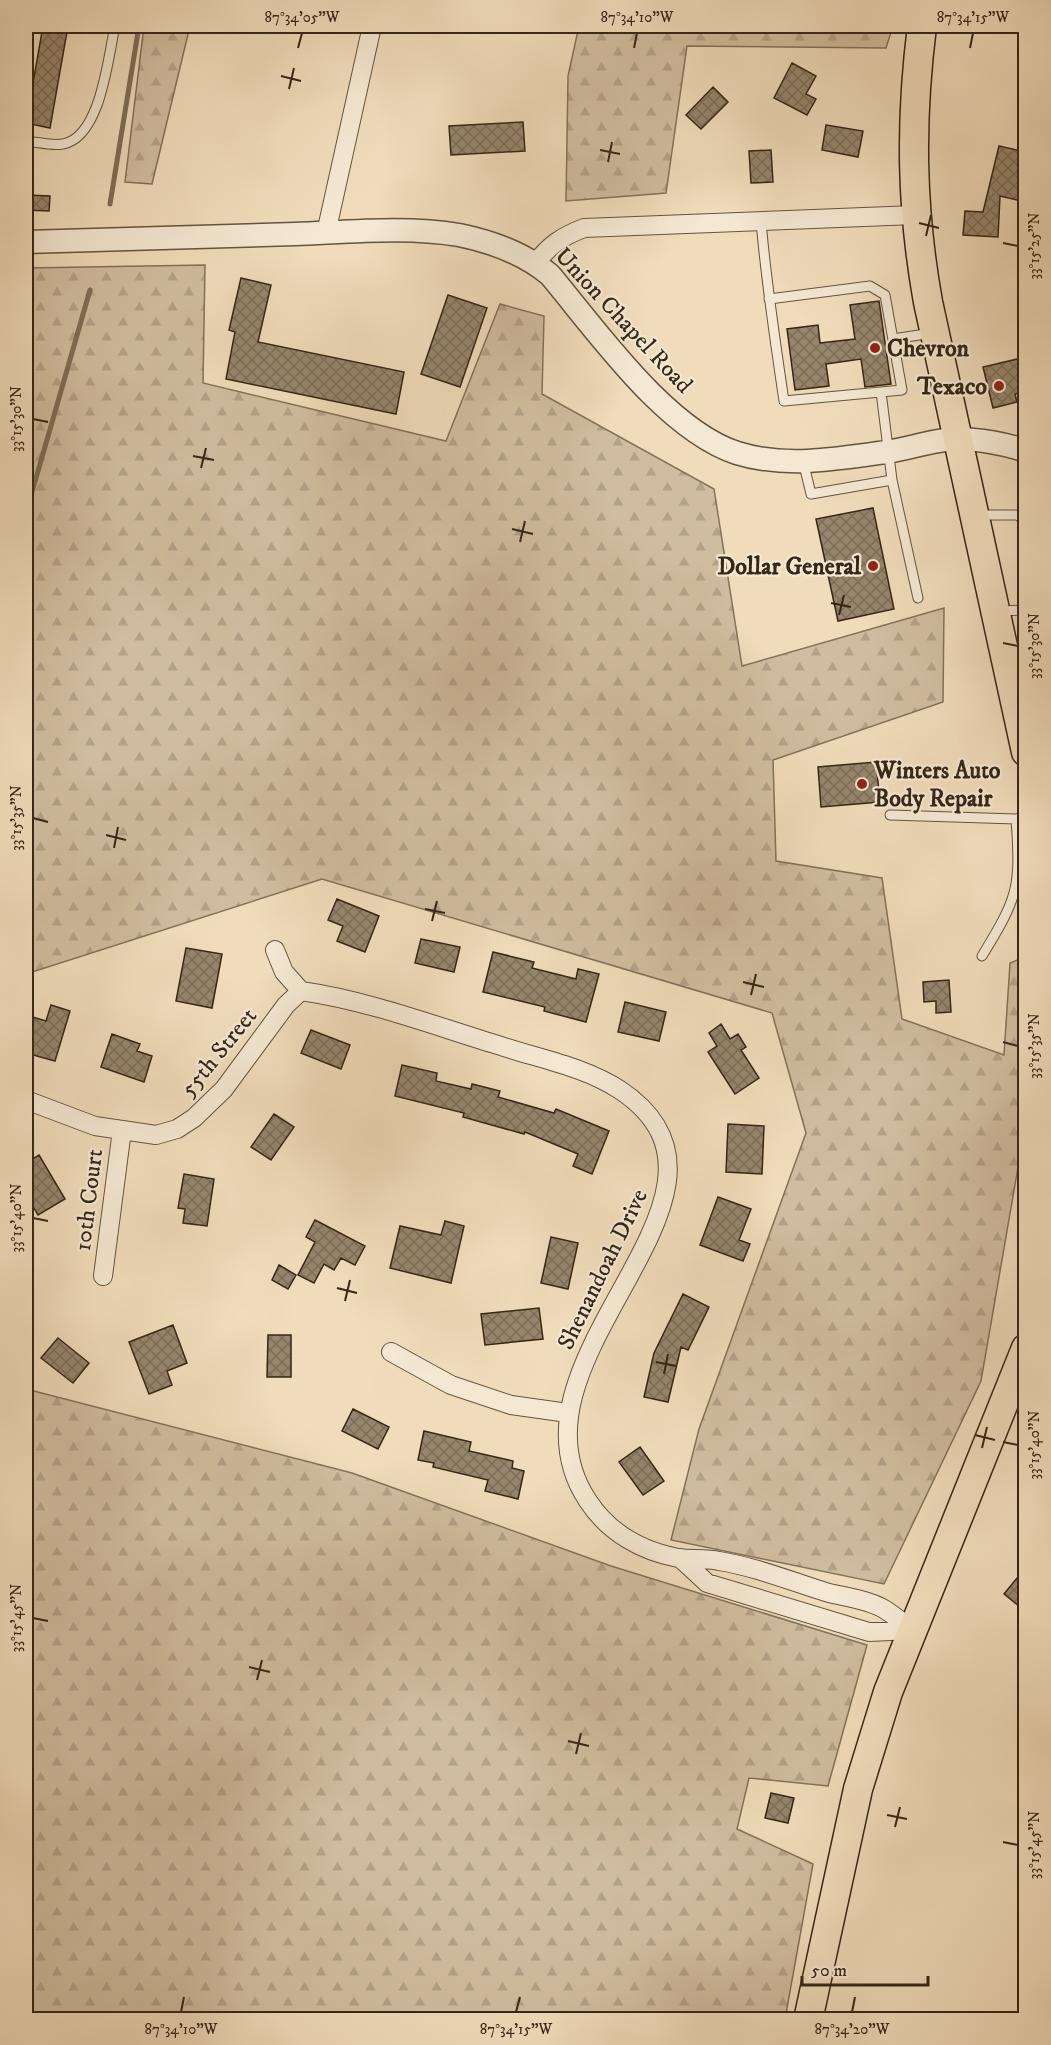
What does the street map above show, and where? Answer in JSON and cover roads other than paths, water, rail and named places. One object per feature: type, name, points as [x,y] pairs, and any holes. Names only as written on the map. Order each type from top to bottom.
[{"type":"main road","points":[[922,26],[915,82],[915,215],[935,332],[1026,752]]},
{"type":"main road","points":[[808,2019],[858,1789],[888,1692],[1026,1347]]},
{"type":"street","points":[[326,233],[372,26]]},
{"type":"street","points":[[536,263],[546,250],[564,236],[584,228],[915,215]]},
{"type":"street","name":"Union Chapel Road","points":[[26,242],[326,233],[420,232],[459,235],[500,246],[536,263],[550,275],[658,400],[683,423],[712,442],[737,453],[762,458],[803,461],[888,452],[958,439]]},
{"type":"street","points":[[958,439],[1026,451]]},
{"type":"street","points":[[275,950],[284,972],[301,991]]},
{"type":"street","name":"55th Street","points":[[26,1100],[95,1126],[156,1135],[177,1129],[194,1118],[224,1089],[286,1005],[301,991]]},
{"type":"street","name":"Shenandoah Drive","points":[[301,991],[343,997],[580,1071],[618,1088],[650,1116],[667,1153],[666,1193],[660,1212],[634,1268],[585,1359],[568,1413],[567,1442],[571,1462],[588,1501],[618,1534],[637,1545],[681,1558],[719,1561],[883,1608],[912,1630]]},
{"type":"street","name":"10th Court","points":[[103,1276],[122,1130]]},
{"type":"street","points":[[391,1352],[451,1385],[512,1405],[568,1413]]},
{"type":"street","name":"Shenandoah Drive","points":[[681,1558],[707,1583],[869,1632],[912,1630]]},
{"type":"lane","points":[[26,141],[64,144],[82,134],[94,118],[115,26]]},
{"type":"lane","points":[[761,221],[769,299],[784,401],[902,390],[885,296],[870,286],[769,299]]},
{"type":"lane","points":[[893,339],[935,332]]},
{"type":"lane","points":[[881,392],[892,480],[918,598]]},
{"type":"lane","points":[[803,461],[811,494],[892,480]]},
{"type":"lane","points":[[974,515],[1017,515],[1026,521]]},
{"type":"lane","points":[[994,611],[1026,610]]},
{"type":"lane","points":[[890,815],[1021,818],[1016,894],[1005,918],[982,956]]},
{"type":"waterway","points":[[110,204],[139,26]]},
{"type":"waterway","points":[[26,513],[90,290]]},
{"type":"place","name":"Chevron","points":[[875,348]]},
{"type":"place","name":"Texaco","points":[[999,386]]},
{"type":"place","name":"Dollar General","points":[[873,566]]},
{"type":"place","name":"Winters Auto Body Repair","points":[[862,784]]}]
